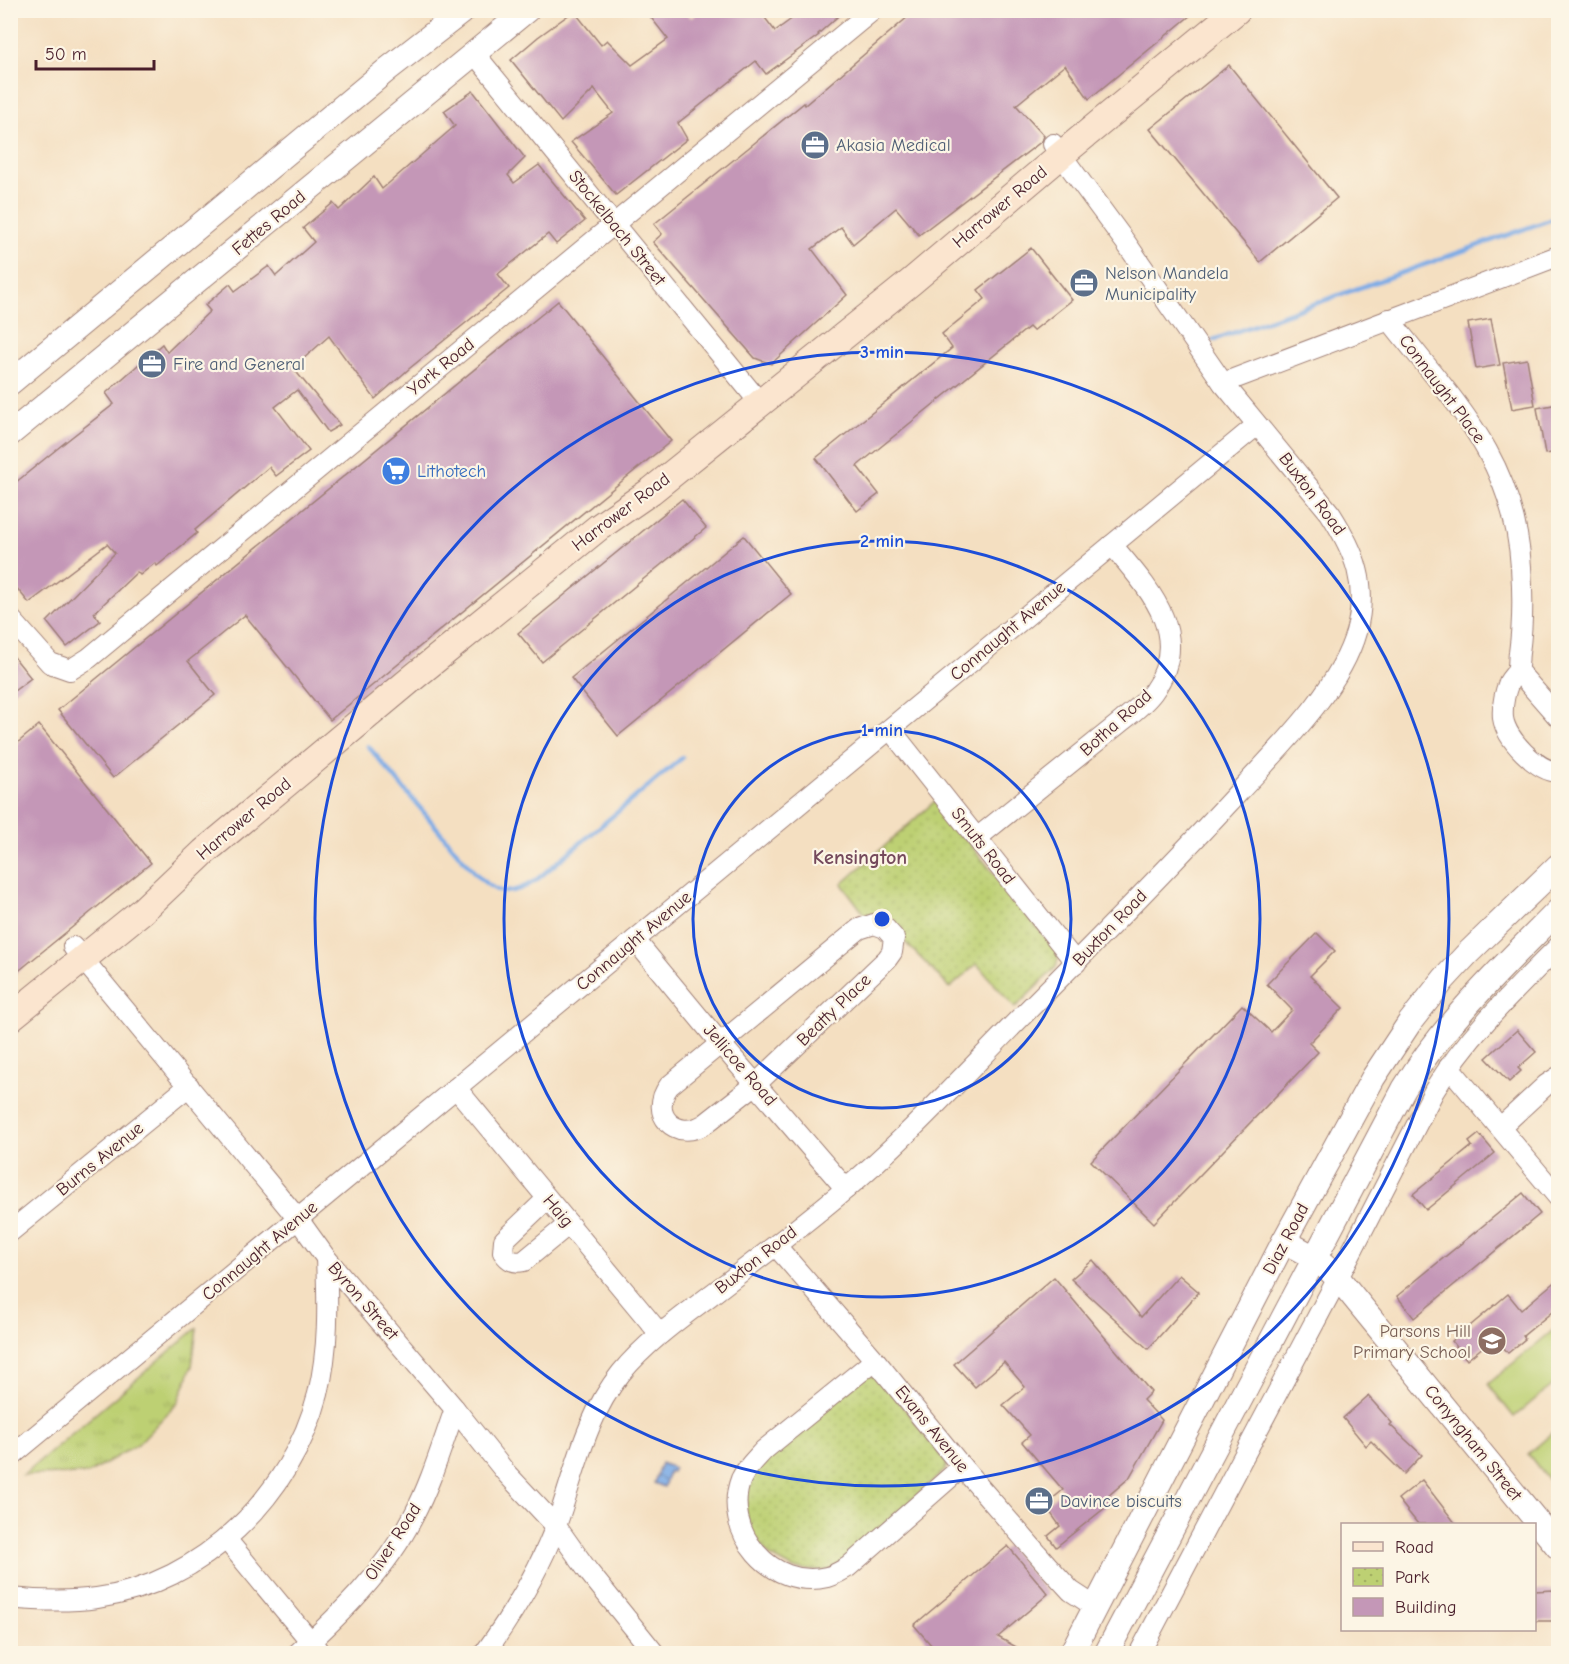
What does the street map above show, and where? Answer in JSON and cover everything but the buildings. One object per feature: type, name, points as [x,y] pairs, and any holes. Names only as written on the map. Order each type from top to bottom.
[{"type":"main road","name":"Harrower Road","points":[[10,999],[143,910],[204,852],[415,676],[599,527],[651,491],[755,397],[911,282],[1215,10]]},
{"type":"main road","name":"Harrower Road","points":[[1057,149],[1237,10]]},
{"type":"main road","name":"Harrower Road","points":[[10,1018],[78,954]]},
{"type":"street","points":[[10,383],[388,69],[464,10]]},
{"type":"street","name":"Fettes Road","points":[[10,434],[528,10]]},
{"type":"street","name":"York Road","points":[[10,618],[50,663],[70,670],[77,666],[873,10]]},
{"type":"street","name":"Stockelbach Street","points":[[474,53],[755,397]]},
{"type":"street","name":"Buxton Road","points":[[484,1653],[534,1575],[556,1526],[587,1430],[609,1389],[622,1372],[660,1334],[776,1246],[846,1189],[930,1112],[1076,963],[1286,741],[1335,678],[1355,637],[1361,604],[1358,572],[1352,550],[1330,513],[1223,383],[1126,243],[1057,149]]},
{"type":"street","points":[[1223,383],[1558,256]]},
{"type":"street","name":"Connaught Place","points":[[1389,319],[1463,412],[1485,445],[1501,476],[1512,508],[1521,566],[1523,602],[1517,670],[1505,694],[1503,718],[1514,741],[1540,766],[1549,771],[1558,772]]},
{"type":"street","name":"Connaught Avenue","points":[[10,1457],[1257,424]]},
{"type":"street","name":"Botha Road","points":[[977,838],[1130,715],[1153,691],[1161,677],[1167,663],[1169,647],[1162,614],[1139,577],[1112,545]]},
{"type":"street","points":[[1517,670],[1558,717]]},
{"type":"street","name":"Smuts Road","points":[[890,729],[1076,963]]},
{"type":"street","name":"Diaz Road","points":[[1071,1653],[1284,1241],[1373,1078],[1403,1032],[1444,979],[1558,866]]},
{"type":"street","name":"Diaz Road","points":[[1106,1653],[1404,1089],[1422,1059],[1472,999],[1558,911]]},
{"type":"street","name":"Beatty Place","points":[[874,924],[881,925],[890,932],[894,938],[894,945],[887,959],[756,1084],[697,1129],[683,1131],[669,1123],[663,1115],[665,1091],[859,929],[874,924]]},
{"type":"street","name":"Jellicoe Road","points":[[635,940],[846,1189]]},
{"type":"street","points":[[1139,1653],[1338,1278],[1413,1131],[1449,1067],[1484,1023],[1558,947]]},
{"type":"street","name":"Byron Street","points":[[78,954],[298,1219],[326,1258],[455,1409],[507,1474],[556,1526],[588,1571],[655,1653]]},
{"type":"street","points":[[1449,1067],[1558,1197]]},
{"type":"street","points":[[1501,1127],[1546,1085],[1558,1077]]},
{"type":"street","name":"Burns Avenue","points":[[10,1232],[189,1086]]},
{"type":"street","name":"Haig","points":[[456,1088],[660,1334]]},
{"type":"street","points":[[547,1199],[504,1240],[503,1252],[507,1258],[515,1262],[524,1261],[569,1224]]},
{"type":"street","name":"Conyngham Street","points":[[1284,1241],[1315,1258],[1338,1278],[1558,1547]]},
{"type":"street","name":"Evans Avenue","points":[[776,1246],[876,1360],[962,1467],[1071,1591],[1094,1606]]},
{"type":"street","points":[[10,1598],[68,1601],[99,1598],[128,1591],[185,1567],[226,1539],[268,1496],[298,1449],[318,1394],[325,1359],[328,1310],[326,1258]]},
{"type":"street","points":[[876,1360],[764,1450],[742,1478],[737,1494],[737,1510],[741,1531],[751,1548],[761,1560],[778,1570],[796,1576],[813,1579],[836,1574],[848,1567],[962,1467]]},
{"type":"street","name":"Oliver Road","points":[[309,1649],[389,1556],[413,1517],[431,1476],[455,1409]]},
{"type":"street","points":[[226,1539],[309,1649]]},
{"type":"green space","points":[[935,801],[1059,954],[1056,967],[1015,1008],[977,964],[950,988],[904,941],[896,922],[881,913],[865,915],[842,884]]},
{"type":"green space","points":[[1557,1327],[1558,1380],[1514,1417],[1488,1384]]},
{"type":"green space","points":[[197,1328],[192,1366],[178,1402],[138,1444],[88,1474],[23,1475]]},
{"type":"green space","points":[[873,1375],[881,1379],[947,1463],[945,1470],[837,1567],[826,1571],[794,1569],[770,1556],[749,1530],[745,1505],[753,1471],[865,1376]]},
{"type":"green space","points":[[1555,1431],[1558,1436],[1558,1492],[1528,1454]]},
{"type":"water","points":[[661,1463],[674,1468],[672,1472],[669,1471],[664,1487],[654,1483]]},
{"type":"waterway","points":[[1213,340],[1558,217]]},
{"type":"waterway","points":[[368,746],[474,872],[489,886],[502,892],[517,890],[535,881],[682,758]]},
{"type":"place","name":"Akasia Medical","points":[[815,145]]},
{"type":"place","name":"Nelson Mandela Municipality","points":[[1084,283]]},
{"type":"place","name":"Fire and General","points":[[152,364]]},
{"type":"place","name":"Lithotech","points":[[396,471]]},
{"type":"place","name":"Parsons Hill Primary School","points":[[1492,1341]]},
{"type":"place","name":"Davince biscuits","points":[[1039,1501]]},
{"type":"district","name":"Kensington","points":[[860,857]]}]
